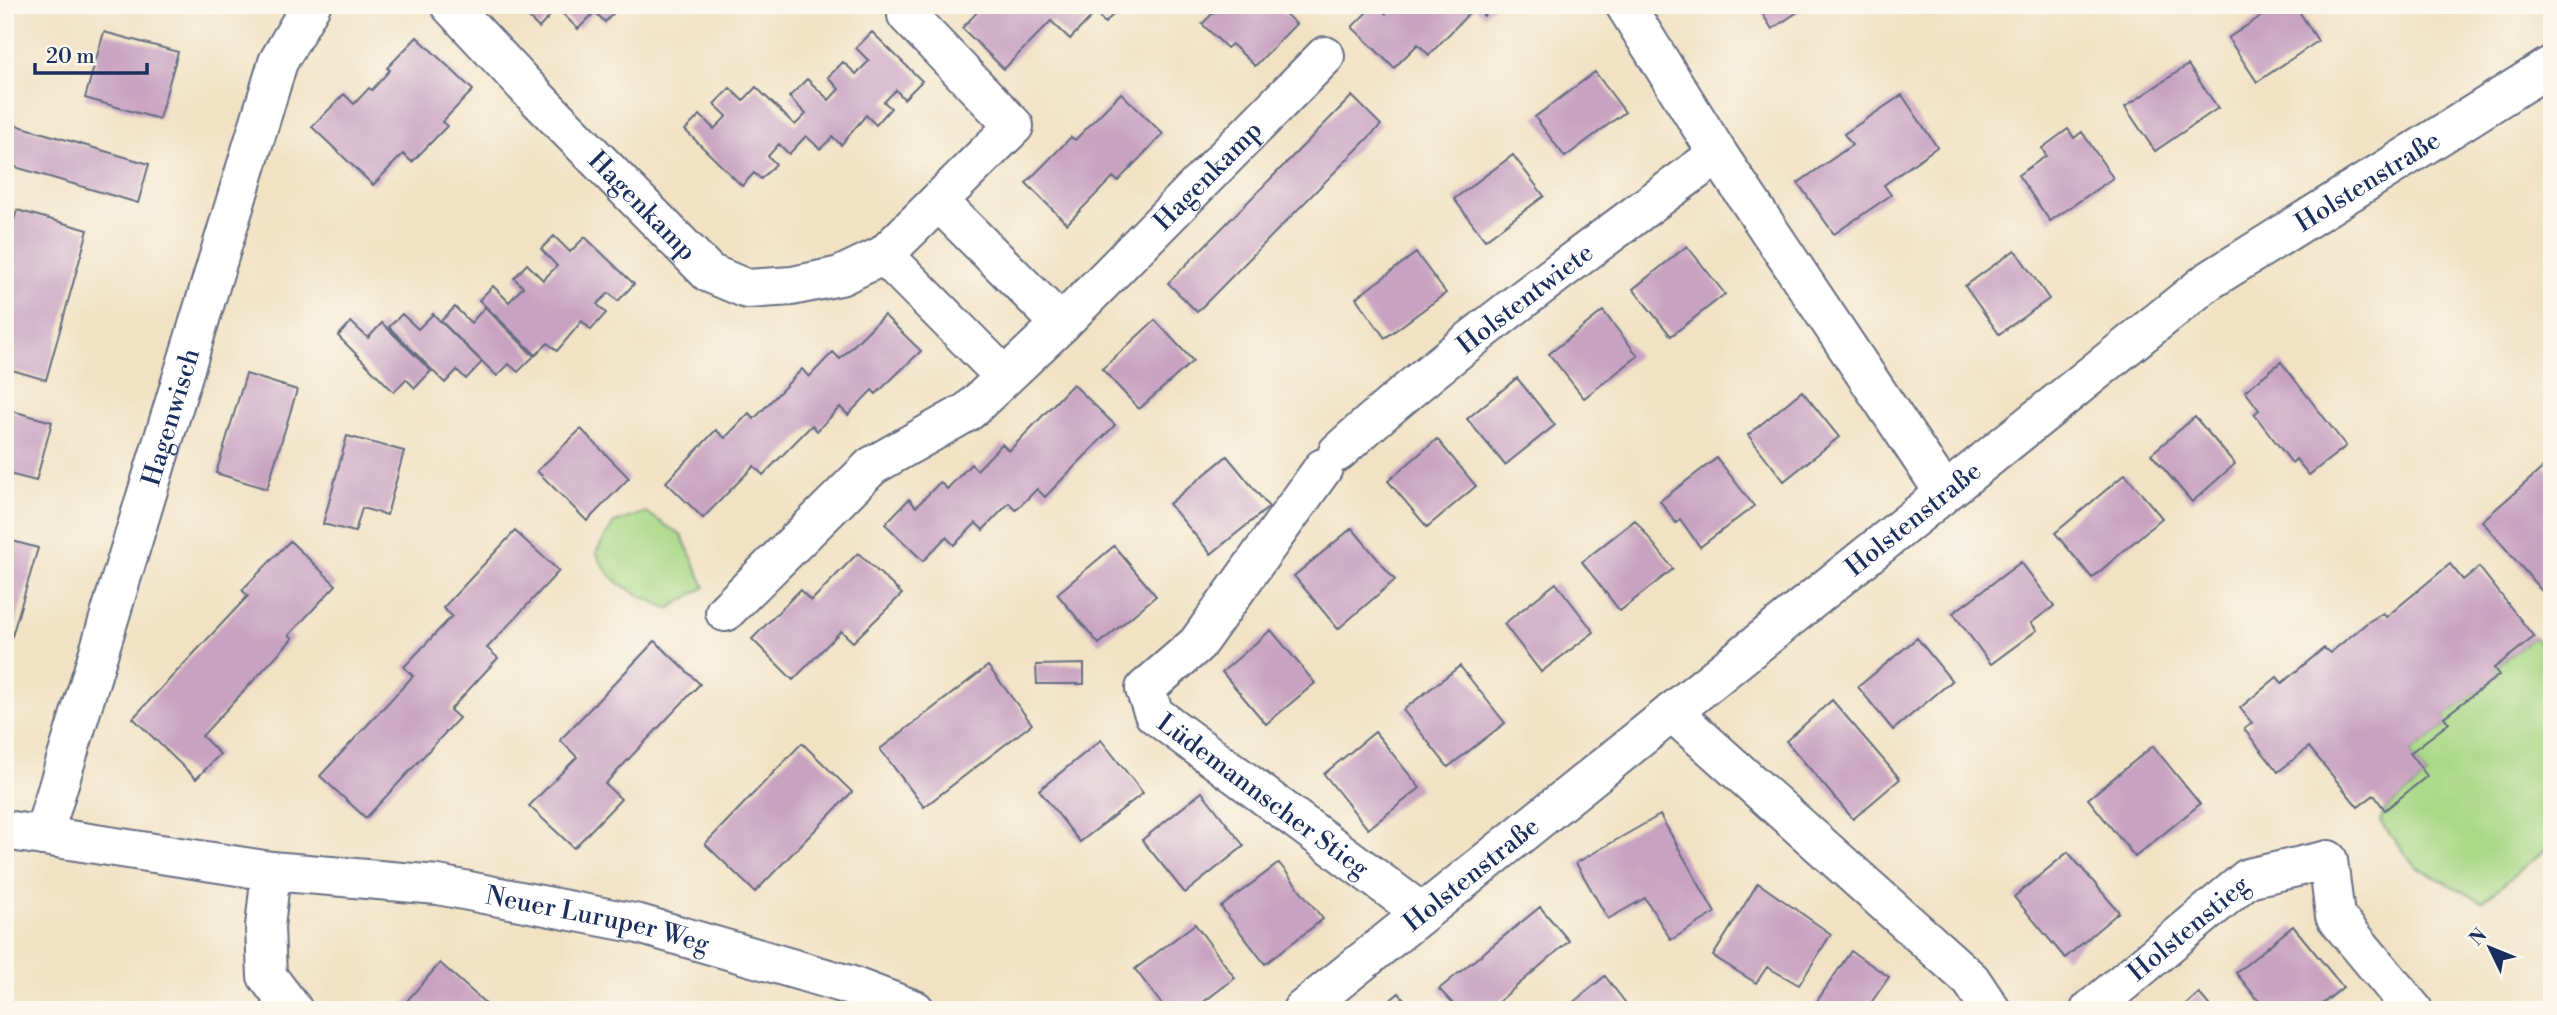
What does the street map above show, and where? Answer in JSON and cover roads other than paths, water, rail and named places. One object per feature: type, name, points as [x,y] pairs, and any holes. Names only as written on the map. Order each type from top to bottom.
[{"type":"street","name":"Hagenwisch","points":[[43,836],[278,62],[311,5]]},
{"type":"street","name":"Hagenkamp","points":[[450,5],[535,96],[709,273],[747,289],[792,286],[840,276],[884,255],[1014,126],[907,15],[917,5]]},
{"type":"street","points":[[1625,5],[1718,154],[1944,492]]},
{"type":"street","name":"Hagenkamp","points":[[725,612],[872,466],[969,411],[1060,324],[1325,56]]},
{"type":"street","name":"Holstenstraße","points":[[1302,1010],[2207,282],[2552,65]]},
{"type":"street","name":"Holstentwiete","points":[[1331,460],[1400,396],[1504,312],[1718,154]]},
{"type":"street","points":[[939,202],[1060,324]]},
{"type":"street","points":[[884,255],[1004,376]]},
{"type":"street","name":"Lüdemannscher Stieg","points":[[1331,460],[1197,644],[1144,689],[1154,714],[1421,912]]},
{"type":"street","points":[[1672,712],[1971,981],[1991,1010]]},
{"type":"street","name":"Neuer Luruper Weg","points":[[5,830],[271,871],[438,885],[639,924],[849,985],[915,1010]]},
{"type":"street","name":"Holstenstieg","points":[[2090,1010],[2248,878],[2328,860],[2335,916],[2413,1010]]},
{"type":"street","points":[[271,871],[265,928],[267,976],[293,1010]]}]
